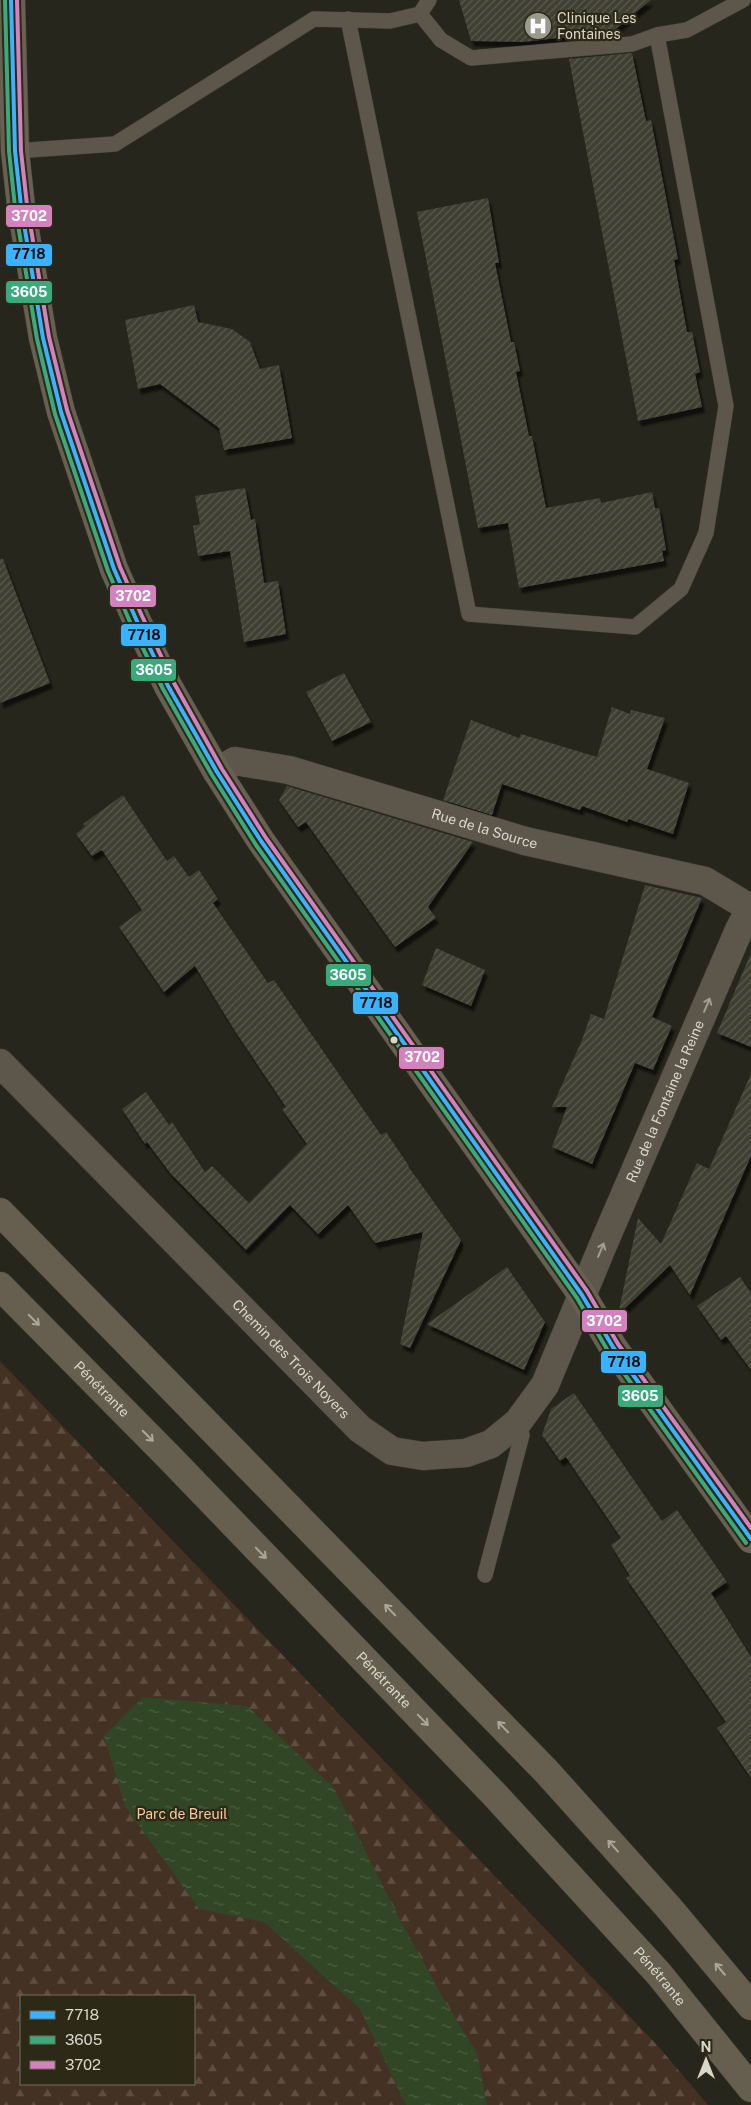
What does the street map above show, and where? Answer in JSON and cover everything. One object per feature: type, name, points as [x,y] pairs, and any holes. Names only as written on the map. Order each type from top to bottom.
[{"type":"main road","points":[[0,1212],[546,1771],[669,1908],[751,2006]]},
{"type":"main road","name":"Pénétrante","points":[[0,1286],[494,1794],[659,1974],[751,2088]]},
{"type":"street","points":[[11,0],[15,151],[28,254],[43,338],[61,412],[114,569],[168,686],[217,772],[261,841],[582,1295],[613,1347],[751,1540]]},
{"type":"street","name":"Rue de la Source","points":[[217,772],[235,761],[289,770],[525,841],[705,881],[751,908]]},
{"type":"street","name":"Rue de la Fontaine la Reine","points":[[582,1295],[739,930],[751,908]]},
{"type":"street","name":"Chemin des Trois Noyers","points":[[0,1063],[360,1429],[392,1451],[423,1456],[466,1453],[491,1444],[518,1422],[545,1385],[582,1295]]},
{"type":"lane","points":[[15,151],[115,144],[314,19],[390,21],[420,14],[428,0]]},
{"type":"lane","points":[[420,14],[441,40],[471,58],[632,44],[657,35],[687,30],[743,0]]},
{"type":"lane","points":[[348,19],[469,614],[635,627],[681,589],[706,533],[726,406],[657,35]]},
{"type":"lane","points":[[485,1575],[522,1435],[518,1422]]},
{"type":"green space","name":"Parc de Breuil","points":[[0,1361],[657,2045],[708,2105],[0,2105]]},
{"type":"water","points":[[143,1697],[247,1706],[334,1788],[399,1918],[442,1996],[477,2053],[487,2105],[406,2105],[360,2009],[264,1922],[199,1909],[125,1806],[104,1736]]},
{"type":"building","name":"Clinique Les Fontaines","points":[[459,0],[651,0],[613,31],[618,36],[566,40],[565,37],[523,42],[471,41]]},
{"type":"building","points":[[632,53],[646,121],[651,120],[678,259],[674,260],[687,332],[692,332],[700,372],[695,374],[702,407],[638,421],[569,59]]},
{"type":"building","points":[[488,198],[499,263],[495,263],[511,342],[514,342],[520,371],[516,372],[529,436],[532,436],[546,508],[600,498],[601,503],[652,492],[655,508],[659,508],[666,550],[662,551],[664,561],[519,588],[508,523],[478,528],[417,212]]},
{"type":"building","points":[[194,305],[198,322],[232,329],[250,342],[260,369],[279,365],[292,438],[224,450],[219,428],[160,384],[138,389],[125,320]]},
{"type":"building","points":[[245,488],[251,520],[255,519],[264,583],[278,581],[286,634],[244,642],[230,551],[198,556],[193,526],[200,524],[195,496]]},
{"type":"building","points":[[0,559],[3,559],[50,683],[0,703]]},
{"type":"building","points":[[344,673],[371,722],[332,741],[306,692]]},
{"type":"building","points":[[612,707],[630,714],[631,710],[665,718],[647,769],[689,783],[673,834],[628,819],[627,822],[582,806],[580,810],[502,784],[492,815],[443,800],[471,720],[519,738],[521,734],[597,757]]},
{"type":"building","points":[[287,786],[473,842],[428,907],[436,918],[395,947],[306,822],[298,827],[279,800]]},
{"type":"building","points":[[123,795],[167,861],[174,856],[189,877],[199,870],[218,899],[213,903],[268,983],[274,980],[381,1135],[386,1132],[461,1240],[410,1348],[400,1344],[423,1232],[375,1243],[348,1205],[318,1234],[290,1205],[246,1250],[171,1174],[147,1142],[145,1144],[122,1109],[146,1092],[169,1125],[172,1122],[205,1172],[212,1166],[249,1203],[307,1144],[282,1109],[286,1107],[235,1031],[195,966],[164,992],[119,927],[142,910],[102,850],[92,856],[76,834],[85,826],[83,824]]},
{"type":"building","points":[[645,885],[702,898],[652,1017],[672,1026],[653,1070],[635,1063],[592,1164],[552,1147],[567,1107],[552,1107],[582,1040],[591,1014],[604,1019]]},
{"type":"building","points":[[436,948],[485,970],[471,1006],[422,985]]},
{"type":"building","points":[[751,953],[751,1047],[717,1033]]},
{"type":"building","points":[[751,1074],[751,1156],[690,1295],[670,1265],[618,1315],[638,1218],[661,1244],[697,1163],[709,1169]]},
{"type":"building","points":[[507,1267],[545,1322],[524,1370],[427,1324]]},
{"type":"building","points":[[740,1277],[751,1293],[751,1370],[726,1336],[721,1340],[697,1306]]},
{"type":"building","points":[[574,1393],[662,1521],[677,1510],[727,1582],[711,1593],[751,1657],[751,1778],[717,1728],[726,1722],[626,1578],[630,1576],[611,1545],[621,1538],[566,1457],[560,1461],[542,1435],[551,1409]]},
{"type":"transit line","name":"3605","points":[[5,0],[9,151],[15,207],[37,339],[55,414],[108,571],[130,622],[163,689],[212,775],[256,845],[577,1298],[608,1351],[746,1543]]},
{"type":"transit line","name":"7718","points":[[11,0],[15,151],[21,206],[43,338],[61,412],[114,569],[168,686],[217,772],[261,841],[582,1295],[613,1347],[751,1539]]},
{"type":"transit line","name":"3702","points":[[17,0],[21,151],[27,205],[49,337],[67,410],[120,567],[174,683],[222,769],[266,838],[587,1291],[618,1344],[751,1528]]},
{"type":"place","name":"Clinique Les Fontaines","points":[[538,26]]}]
